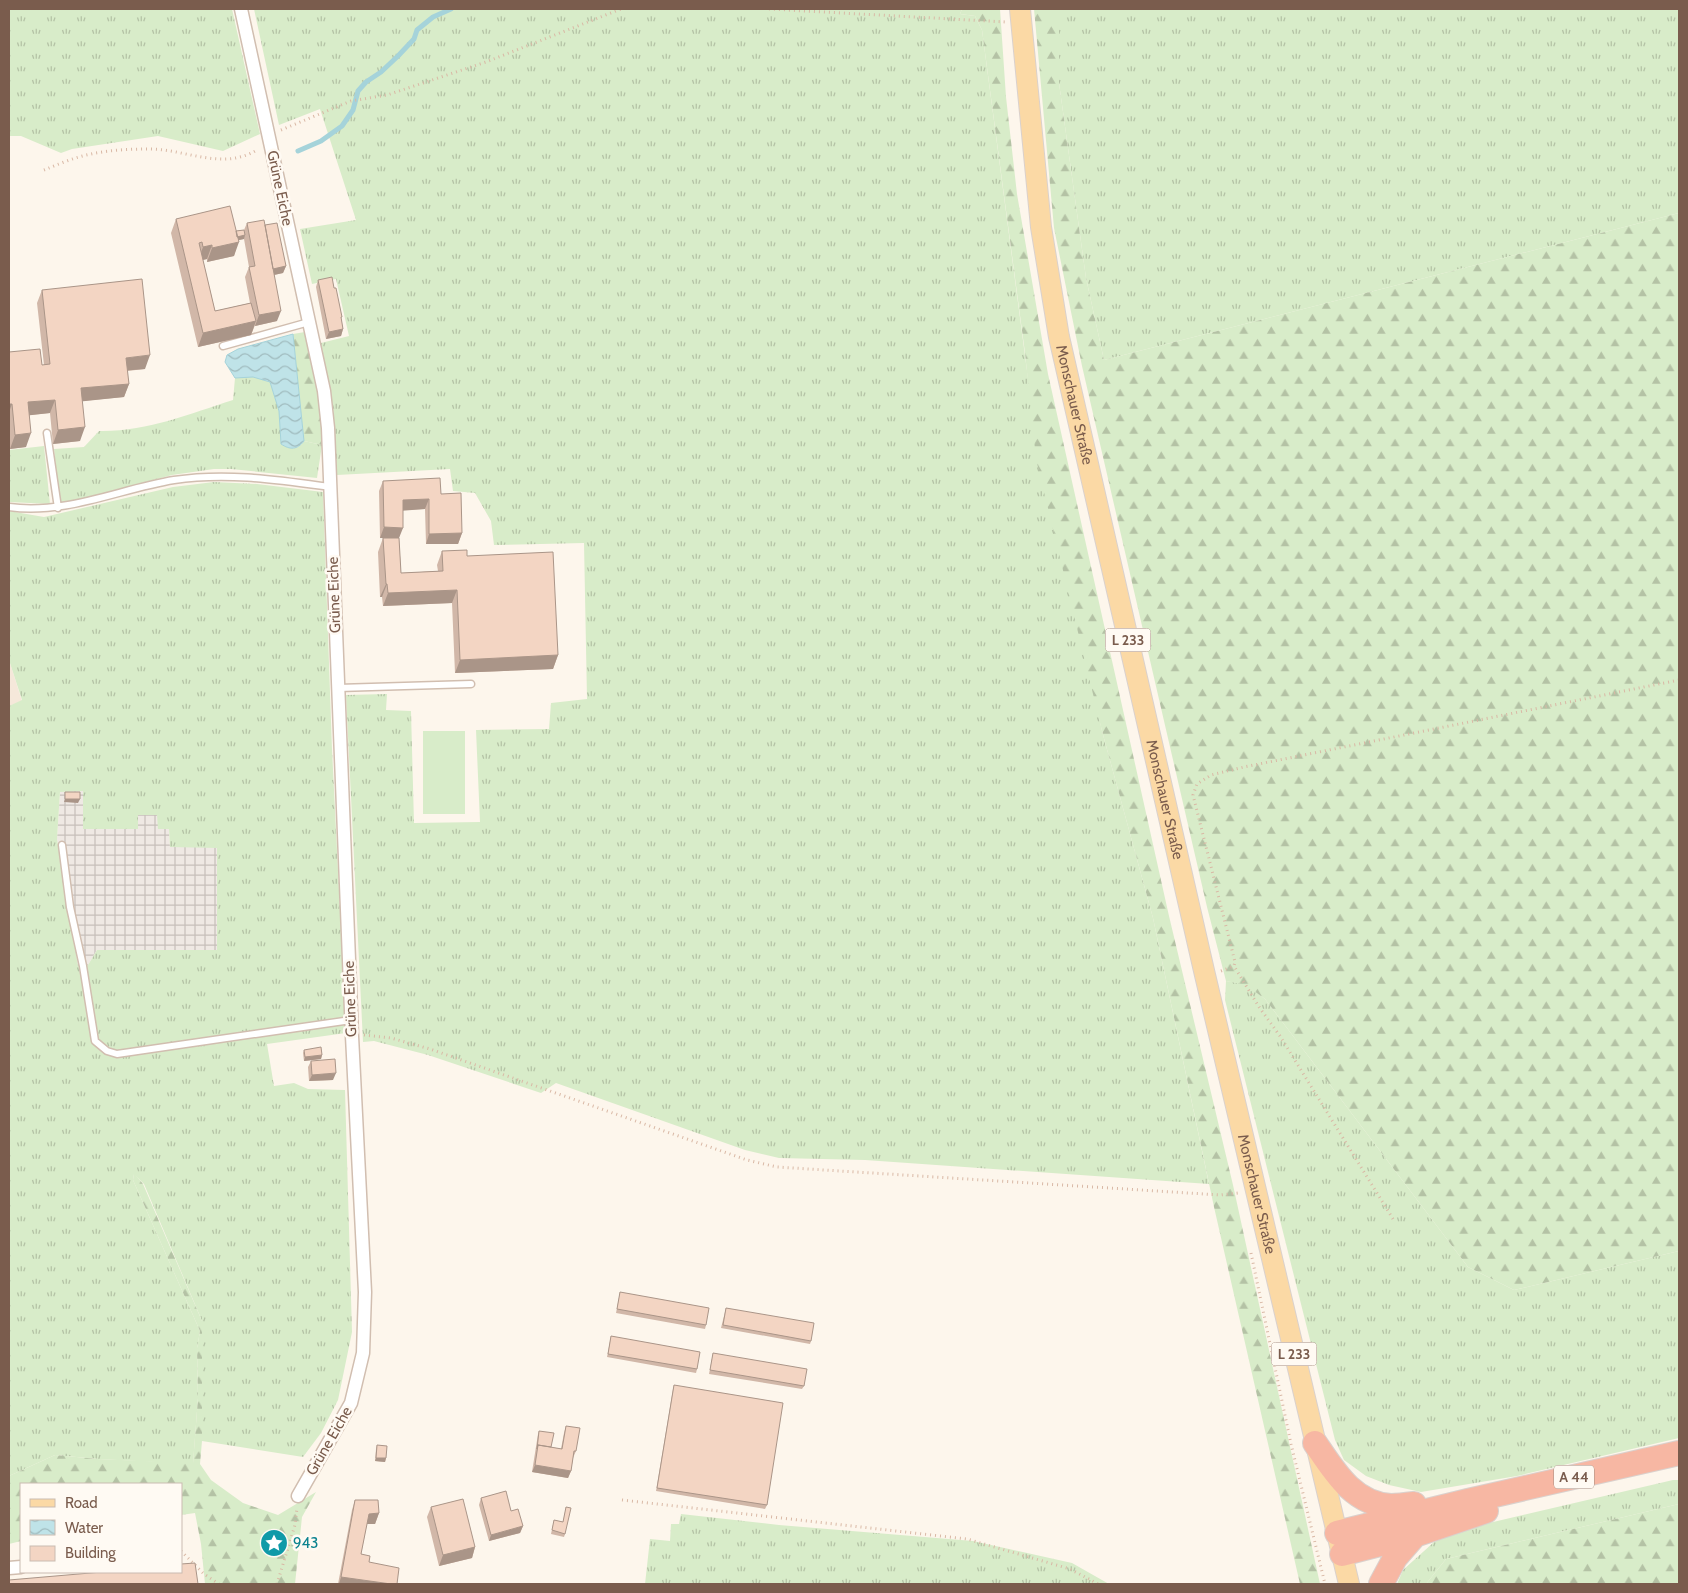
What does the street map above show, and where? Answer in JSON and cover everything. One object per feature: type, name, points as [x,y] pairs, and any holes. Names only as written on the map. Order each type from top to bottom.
[{"type":"highway","points":[[1315,1444],[1341,1481],[1369,1501],[1389,1506],[1468,1501]]},
{"type":"highway","name":"A 44","points":[[1468,1501],[1679,1453]]},
{"type":"highway","points":[[1339,1543],[1415,1535],[1504,1506],[1633,1475],[1679,1469]]},
{"type":"highway","points":[[1339,1543],[1468,1501]]},
{"type":"highway","points":[[1382,1584],[1395,1558],[1415,1535]]},
{"type":"main road","name":"Monschauer Straße","points":[[1020,15],[1041,227],[1059,337],[1203,966],[1348,1584]]},
{"type":"street","name":"Grüne Eiche","points":[[240,9],[324,392],[328,428],[351,1020],[365,1292],[363,1353],[351,1403],[298,1496]]},
{"type":"lane","points":[[223,346],[309,322]]},
{"type":"lane","points":[[47,433],[58,508]]},
{"type":"lane","points":[[9,508],[23,510],[58,508],[173,481],[214,476],[257,478],[330,487]]},
{"type":"lane","points":[[338,688],[471,684]]},
{"type":"lane","points":[[62,846],[70,907],[83,966],[95,1041],[107,1051],[117,1054],[351,1020]]},
{"type":"path","points":[[44,170],[90,154],[132,150],[150,149],[229,160],[244,157],[257,151],[269,137],[281,130],[351,101],[387,96],[414,87],[486,62],[621,9]]},
{"type":"path","points":[[769,9],[1002,22],[1020,15]]},
{"type":"path","points":[[1393,1218],[1280,1036],[1259,1007],[1234,966],[1235,962],[1193,795],[1197,784],[1211,775],[1244,767],[1679,680]]},
{"type":"path","points":[[352,1036],[368,1034],[391,1038],[430,1050],[747,1160],[777,1167],[1220,1195],[1238,1193],[1240,1202]]},
{"type":"path","points":[[1250,1251],[1291,1444],[1325,1584]]},
{"type":"path","points":[[277,1584],[295,1525],[298,1496]]},
{"type":"path","points":[[622,1500],[967,1539],[1070,1569],[1098,1584]]},
{"type":"path","points":[[182,1552],[204,1574],[219,1584]]},
{"type":"shaded area","points":[[9,660],[22,701],[9,706]]},
{"type":"shaded area","points":[[83,791],[84,829],[138,829],[138,815],[157,815],[169,829],[170,847],[217,847],[217,951],[97,950],[88,965],[77,966],[57,839],[60,792]]},
{"type":"green space","points":[[9,9],[232,9],[260,134],[223,151],[158,136],[72,149],[61,153],[21,136],[9,136]]},
{"type":"green space","points":[[254,9],[962,9],[960,14],[975,16],[982,30],[1029,386],[1102,731],[1153,918],[1209,1184],[865,1160],[779,1158],[745,1150],[556,1083],[541,1093],[428,1055],[374,1041],[363,1042],[346,695],[387,694],[386,710],[411,711],[414,823],[480,822],[476,730],[549,729],[551,703],[587,699],[584,543],[494,545],[491,521],[475,493],[453,491],[450,469],[337,475],[333,407],[321,343],[349,336],[336,279],[312,284],[300,229],[356,220],[320,109],[279,125]]},
{"type":"green space","points":[[962,9],[1000,9],[1006,97],[1017,194],[1048,374],[1169,916],[1233,1185],[1320,1584],[1300,1584],[1214,1207],[1153,918],[1102,731],[1036,459],[1025,353],[982,30],[975,16],[960,14]]},
{"type":"green space","points":[[1034,9],[1059,9],[1059,83],[1086,278],[1104,360],[1679,213],[1679,1251],[1514,1290],[1468,1267],[1265,999],[1246,985],[1226,981],[1207,907],[1082,366],[1054,228]]},
{"type":"green space","points":[[1059,9],[1679,9],[1679,213],[1104,360],[1086,278],[1059,83]]},
{"type":"green space","points":[[305,332],[321,408],[322,445],[304,441],[293,334]]},
{"type":"green space","points":[[253,377],[270,382],[279,411],[281,444],[294,448],[304,441],[322,445],[317,478],[214,469],[172,475],[60,505],[54,449],[84,447],[99,431],[134,429],[184,416],[233,400],[235,378]]},
{"type":"green space","points":[[44,446],[50,504],[9,502],[9,450]]},
{"type":"green space","points":[[214,482],[257,484],[323,492],[332,749],[346,1033],[267,1044],[274,1086],[294,1083],[308,1089],[345,1090],[352,1332],[338,1400],[321,1433],[303,1457],[202,1441],[202,1321],[144,1184],[134,1174],[133,1180],[200,1331],[197,1348],[198,1398],[193,1464],[55,1455],[9,1476],[9,706],[22,700],[9,660],[9,511],[44,517],[173,487]],"holes":[[[83,791],[83,829],[138,829],[138,815],[157,815],[158,829],[169,829],[170,847],[217,848],[217,950],[97,950],[88,965],[78,966],[57,839],[60,792]]]},
{"type":"green space","points":[[423,731],[465,731],[465,814],[423,814]]},
{"type":"green space","points":[[1226,981],[1246,984],[1265,999],[1468,1267],[1514,1290],[1679,1251],[1679,1438],[1517,1476],[1421,1492],[1389,1485],[1366,1476],[1344,1460],[1335,1440],[1225,1000]]},
{"type":"green space","points":[[134,1173],[143,1184],[202,1321],[202,1441],[200,1464],[211,1480],[243,1503],[278,1515],[316,1492],[302,1517],[295,1584],[205,1584],[201,1544],[195,1513],[182,1515],[182,1483],[20,1483],[20,1541],[9,1544],[9,1476],[55,1455],[98,1459],[193,1463],[198,1398],[197,1348],[200,1331],[133,1180]]},
{"type":"green space","points":[[1679,1480],[1679,1504],[1446,1559],[1426,1584],[1397,1584],[1403,1570],[1434,1542],[1472,1527]]},
{"type":"green space","points":[[1679,1504],[1679,1584],[1426,1584],[1446,1559]]},
{"type":"green space","points":[[681,1514],[779,1525],[973,1541],[1072,1563],[1109,1584],[645,1584],[650,1539],[670,1541],[671,1524],[679,1524]]},
{"type":"water","points":[[293,334],[304,441],[299,446],[293,448],[281,444],[279,411],[270,382],[253,377],[235,378],[225,362],[227,355],[238,349]]},
{"type":"building","points":[[230,206],[239,242],[212,248],[212,245],[203,247],[202,242],[199,243],[215,311],[251,303],[256,321],[203,333],[176,219]]},
{"type":"building","points":[[264,220],[281,311],[259,315],[249,267],[255,266],[247,223]]},
{"type":"building","points":[[277,223],[286,266],[273,269],[265,225]]},
{"type":"building","points":[[244,230],[245,235],[237,237],[236,231]]},
{"type":"building","points":[[332,277],[334,288],[336,288],[343,329],[329,332],[318,280]]},
{"type":"building","points":[[142,279],[150,355],[126,358],[129,384],[81,388],[85,427],[58,430],[55,400],[28,402],[31,433],[15,435],[12,404],[9,404],[9,352],[40,349],[42,365],[50,364],[42,290]]},
{"type":"building","points":[[440,478],[441,494],[461,493],[462,533],[429,534],[429,499],[403,500],[403,528],[384,527],[383,481]]},
{"type":"building","points":[[383,538],[399,538],[401,573],[443,571],[442,551],[467,550],[467,556],[553,552],[558,655],[460,660],[457,590],[388,593]]},
{"type":"building","points":[[65,792],[80,792],[80,799],[65,799]]},
{"type":"building","points":[[321,1047],[322,1055],[305,1057],[304,1050]]},
{"type":"building","points":[[335,1059],[336,1073],[312,1075],[311,1061]]},
{"type":"building","points":[[620,1292],[709,1308],[706,1325],[617,1309]]},
{"type":"building","points":[[726,1308],[814,1323],[811,1341],[723,1325]]},
{"type":"building","points":[[611,1336],[700,1352],[697,1369],[608,1354]]},
{"type":"building","points":[[713,1353],[807,1369],[804,1386],[710,1370]]},
{"type":"building","points":[[674,1385],[783,1403],[767,1505],[657,1488]]},
{"type":"building","points":[[566,1426],[580,1428],[571,1471],[535,1465],[538,1445],[562,1449]]},
{"type":"building","points":[[539,1431],[554,1433],[551,1447],[538,1445],[537,1449]]},
{"type":"building","points":[[377,1445],[387,1446],[386,1458],[376,1458]]},
{"type":"building","points":[[506,1491],[511,1511],[518,1509],[523,1526],[491,1535],[481,1498]]},
{"type":"building","points":[[463,1499],[475,1547],[443,1555],[431,1507]]},
{"type":"building","points":[[355,1500],[378,1500],[379,1513],[369,1514],[361,1554],[370,1556],[369,1562],[399,1568],[397,1584],[341,1577]]},
{"type":"building","points":[[566,1507],[571,1508],[565,1534],[552,1530],[554,1520],[563,1522]]},
{"type":"building","points":[[195,1563],[198,1584],[9,1584],[9,1580],[90,1573],[182,1573],[182,1564]]},
{"type":"waterway","points":[[298,151],[321,141],[342,126],[353,110],[358,91],[366,82],[381,72],[398,56],[414,39],[417,30],[433,17],[451,9]]},
{"type":"place","name":"943","points":[[274,1543]]}]
